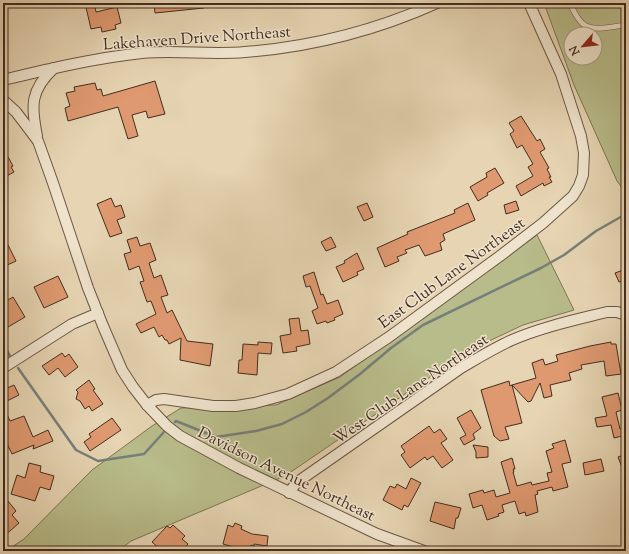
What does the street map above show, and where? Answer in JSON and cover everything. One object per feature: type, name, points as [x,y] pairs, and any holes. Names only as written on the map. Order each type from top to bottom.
[{"type":"street","name":"Lakehaven Drive Northeast","points":[[3,80],[97,59],[144,53],[246,52],[285,48],[325,40],[379,26],[399,20],[437,3]]},
{"type":"street","name":"East Club Lane Northeast","points":[[147,405],[156,400],[164,399],[213,406],[236,406],[255,403],[288,394],[336,372],[388,337],[500,256],[543,223],[573,196],[579,186],[582,175],[584,153],[581,136],[561,74],[529,3]]},
{"type":"street","name":"Davidson Avenue Northeast","points":[[54,68],[39,84],[35,95],[33,116],[38,141],[88,288],[122,370],[133,387],[147,405],[167,426],[186,439],[241,470],[377,534],[424,551]]},
{"type":"street","name":"Davidson Avenue Northeast","points":[[3,100],[16,112],[38,141]]},
{"type":"street","name":"West Club Lane Northeast","points":[[289,493],[296,483],[461,368],[486,353],[541,329],[607,312],[617,312],[626,315]]},
{"type":"street","points":[[3,368],[72,324],[98,313]]},
{"type":"lane","points":[[570,3],[577,17],[585,25],[594,28],[626,24]]},
{"type":"green space","points":[[544,3],[626,3],[626,193],[617,181],[567,66],[603,66],[603,26],[563,26],[563,55]]},
{"type":"green space","points":[[537,235],[574,310],[523,325],[468,351],[285,476],[131,541],[118,551],[6,551],[24,539],[92,470],[152,426],[181,408],[276,405],[340,377]]},
{"type":"building","points":[[85,3],[94,3],[96,12],[117,7],[121,23],[115,25],[116,29],[102,32],[101,27],[91,29]]},
{"type":"building","points":[[154,3],[204,3],[204,8],[155,13]]},
{"type":"building","points":[[155,81],[165,114],[148,118],[146,111],[132,115],[138,136],[128,139],[118,107],[68,121],[65,108],[70,106],[66,93],[75,91],[74,87],[95,83],[97,90],[101,89],[103,96]]},
{"type":"building","points":[[521,116],[537,141],[540,139],[545,149],[540,152],[549,168],[547,169],[552,182],[544,186],[543,183],[521,196],[516,186],[533,176],[528,167],[533,164],[522,145],[517,148],[510,134],[514,131],[509,123]]},
{"type":"building","points":[[3,148],[13,166],[11,167],[14,172],[3,178]]},
{"type":"building","points":[[495,168],[504,183],[487,193],[488,195],[478,201],[470,187],[487,177],[486,173]]},
{"type":"building","points":[[111,198],[115,207],[121,205],[125,217],[117,220],[122,233],[110,237],[97,204]]},
{"type":"building","points":[[516,201],[519,210],[506,214],[504,205]]},
{"type":"building","points":[[367,203],[373,217],[364,221],[357,207]]},
{"type":"building","points":[[468,203],[475,220],[443,234],[445,240],[440,243],[442,250],[425,256],[419,245],[405,250],[407,253],[397,257],[399,261],[385,267],[377,248],[408,234],[407,232],[455,213],[454,210]]},
{"type":"building","points":[[3,235],[16,261],[3,267]]},
{"type":"building","points":[[137,237],[140,246],[150,243],[156,260],[149,263],[154,278],[161,275],[168,295],[161,297],[167,313],[172,310],[187,341],[213,344],[210,366],[180,360],[181,338],[169,344],[162,335],[159,337],[154,327],[141,333],[136,324],[156,314],[151,301],[147,302],[140,282],[144,281],[139,266],[129,270],[124,254],[131,252],[127,240]]},
{"type":"building","points":[[331,237],[336,247],[326,251],[321,242]]},
{"type":"building","points":[[357,253],[364,269],[357,272],[358,275],[343,282],[336,267],[345,263],[344,261]]},
{"type":"building","points":[[626,269],[626,280],[619,282],[615,273]]},
{"type":"building","points":[[314,272],[321,295],[323,294],[327,304],[338,300],[343,314],[334,318],[335,320],[327,323],[326,321],[317,324],[312,311],[318,308],[310,286],[306,287],[303,276]]},
{"type":"building","points":[[58,276],[68,297],[44,308],[34,287]]},
{"type":"building","points":[[13,297],[25,317],[3,330],[3,303]]},
{"type":"building","points":[[299,318],[301,331],[308,330],[310,344],[296,347],[297,351],[283,353],[280,336],[291,334],[289,319]]},
{"type":"building","points":[[258,342],[272,343],[271,354],[258,353],[257,375],[238,373],[239,360],[242,360],[243,344],[258,345]]},
{"type":"building","points":[[611,342],[611,344],[616,344],[621,374],[606,376],[604,361],[581,365],[582,369],[569,373],[571,380],[550,385],[552,396],[544,398],[540,383],[531,401],[528,402],[512,385],[536,378],[532,363],[543,359],[545,365],[558,361],[556,355]]},
{"type":"building","points":[[62,353],[65,357],[69,354],[78,367],[65,377],[58,368],[49,375],[42,366]]},
{"type":"building","points":[[89,380],[95,389],[93,390],[103,404],[92,411],[89,406],[85,409],[80,401],[76,399],[78,392],[76,390]]},
{"type":"building","points":[[509,381],[510,386],[512,385],[522,423],[505,427],[509,439],[500,441],[494,436],[481,390]]},
{"type":"building","points":[[14,385],[19,395],[3,403],[3,390]]},
{"type":"building","points":[[618,393],[622,410],[616,412],[620,429],[626,428],[626,435],[614,438],[611,425],[597,427],[595,418],[607,416],[602,397]]},
{"type":"building","points":[[3,406],[10,421],[24,416],[33,437],[48,430],[53,441],[33,449],[34,445],[12,454],[3,435]]},
{"type":"building","points":[[471,410],[481,428],[473,434],[475,439],[464,445],[460,438],[466,435],[457,418]]},
{"type":"building","points":[[112,418],[121,430],[90,451],[84,442],[91,437],[89,434]]},
{"type":"building","points":[[429,426],[434,433],[440,429],[447,439],[441,443],[453,460],[442,468],[433,456],[427,460],[425,457],[410,468],[401,455],[405,452],[401,446]]},
{"type":"building","points":[[565,440],[571,462],[562,464],[568,487],[553,491],[552,487],[537,491],[538,494],[535,495],[538,512],[526,516],[525,512],[519,514],[515,501],[502,505],[504,512],[498,514],[499,516],[487,520],[482,505],[473,508],[469,494],[483,490],[484,493],[494,490],[496,497],[510,493],[501,462],[512,458],[515,469],[513,469],[513,472],[517,486],[531,482],[532,485],[549,481],[547,473],[552,472],[546,451],[554,448],[552,444]]},
{"type":"building","points":[[473,445],[488,447],[488,457],[476,458],[476,452]]},
{"type":"building","points":[[626,454],[626,475],[625,475],[618,457]]},
{"type":"building","points":[[601,459],[604,471],[585,475],[583,463]]},
{"type":"building","points":[[29,463],[41,466],[40,472],[54,476],[50,490],[40,487],[35,501],[11,494],[17,475],[25,478]]},
{"type":"building","points":[[411,478],[421,483],[408,507],[404,505],[402,510],[383,500],[390,486],[395,488],[397,484],[406,489]]},
{"type":"building","points":[[8,501],[16,511],[12,515],[19,523],[3,537],[3,505]]},
{"type":"building","points":[[435,502],[461,508],[458,518],[456,518],[454,529],[430,521]]},
{"type":"building","points":[[235,523],[242,526],[241,529],[252,534],[268,536],[267,546],[254,544],[254,546],[251,545],[249,551],[240,551],[241,549],[223,544],[228,525],[233,527]]},
{"type":"building","points":[[173,525],[185,536],[182,539],[188,544],[182,551],[162,551],[152,542],[167,526],[170,528]]},
{"type":"waterway","points":[[175,422],[176,421],[216,437],[256,431],[282,424],[306,412],[328,398],[391,348],[423,325],[541,268],[564,255],[596,231],[626,214]]},
{"type":"waterway","points":[[3,344],[10,356]]},
{"type":"waterway","points":[[18,368],[76,450],[98,461],[144,454],[164,432]]}]
